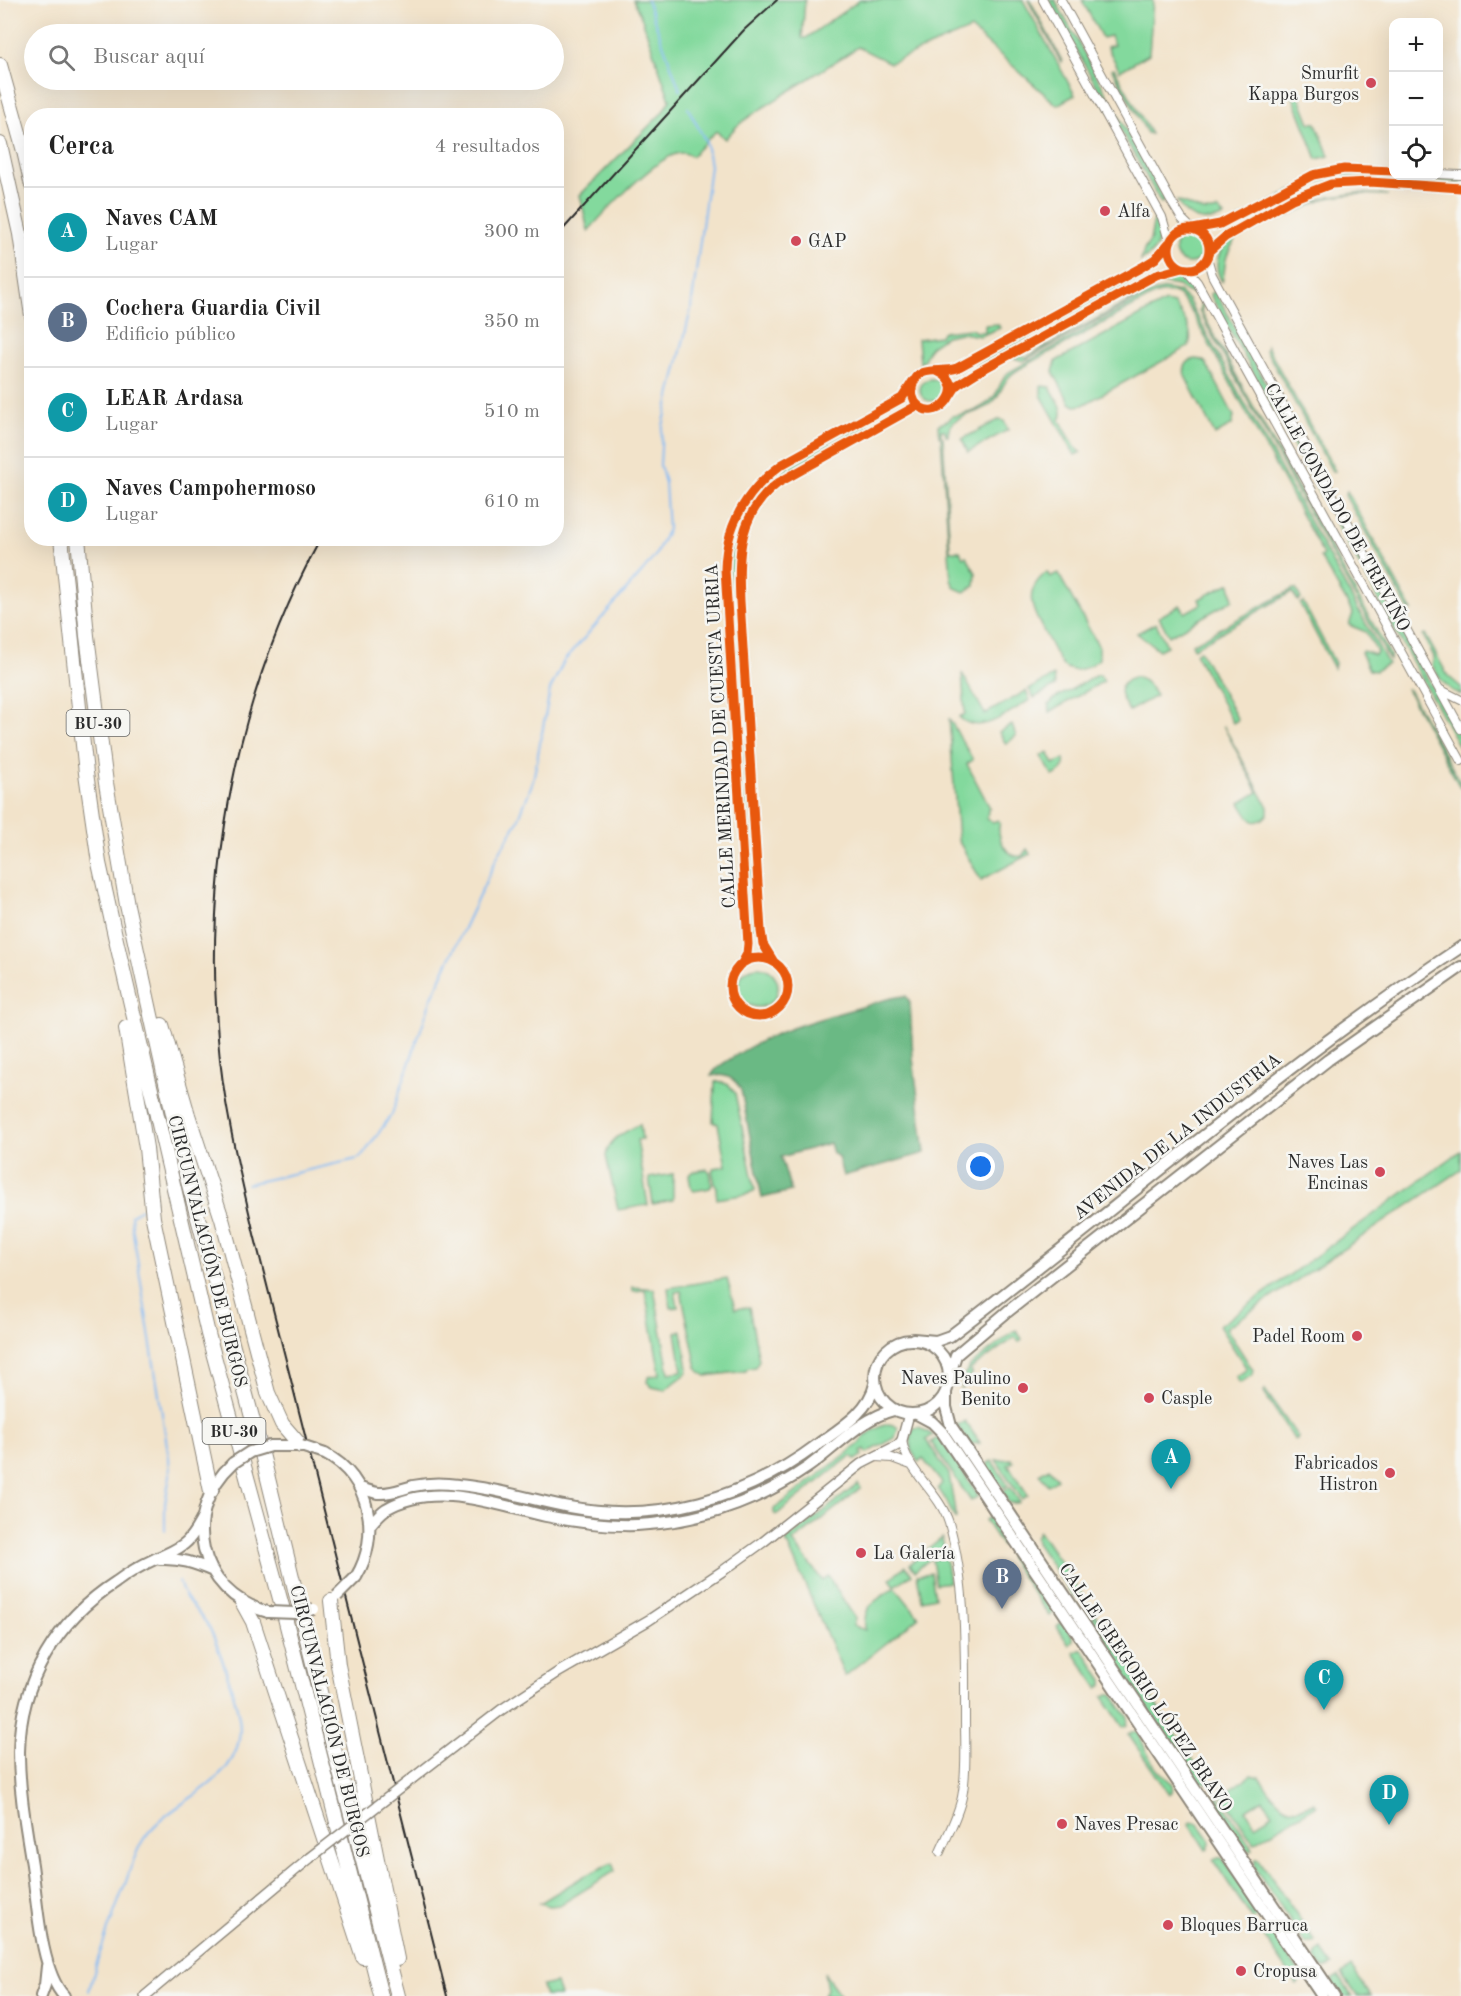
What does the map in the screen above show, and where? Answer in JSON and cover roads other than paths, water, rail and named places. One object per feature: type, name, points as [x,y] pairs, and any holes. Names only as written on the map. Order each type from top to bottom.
[{"type":"highway","points":[[0,65],[24,151]]},
{"type":"highway","points":[[0,144],[24,261]]},
{"type":"highway","name":"CIRCUNVALACIÓN DE BURGOS","points":[[62,546],[86,773],[99,863],[208,1334],[282,1606],[381,1996]]},
{"type":"highway","name":"CIRCUNVALACIÓN DE BURGOS","points":[[79,546],[87,636],[106,783],[127,906],[188,1181],[262,1454],[332,1742],[398,1996]]},
{"type":"highway","points":[[99,863],[102,900],[122,998],[146,1148],[153,1218],[211,1491]]},
{"type":"highway","points":[[127,906],[141,947],[188,1115],[222,1219],[268,1394],[282,1424],[301,1446]]},
{"type":"highway","points":[[334,1599],[338,1665],[383,1895],[406,1996]]},
{"type":"highway","points":[[242,1602],[253,1622],[376,1996]]},
{"type":"main road","name":"AVENIDA DE LA INDUSTRIA","points":[[913,1339],[936,1341],[950,1336],[1325,1042],[1461,947]]},
{"type":"main road","name":"AVENIDA DE LA INDUSTRIA","points":[[949,1377],[956,1355],[1007,1312],[1328,1060],[1461,967]]},
{"type":"main road","points":[[360,1488],[377,1493],[430,1484],[461,1485],[572,1508],[605,1512],[650,1511],[693,1505],[747,1487],[772,1475],[804,1455],[863,1408],[873,1395],[875,1369],[881,1356],[889,1347],[900,1341],[913,1339],[927,1342],[939,1351],[946,1363],[949,1377],[946,1391],[933,1408],[913,1414],[894,1410],[882,1413],[807,1468],[782,1483],[741,1503],[702,1516],[664,1523],[613,1526],[570,1520],[469,1498],[431,1497],[399,1503],[384,1510],[370,1525]]},
{"type":"main road","points":[[875,1384],[883,1401],[894,1410]]},
{"type":"main road","name":"CALLE GREGORIO LÓPEZ BRAVO","points":[[946,1391],[946,1407],[951,1426],[1335,1996]]},
{"type":"main road","name":"CALLE GREGORIO LÓPEZ BRAVO","points":[[913,1414],[932,1422],[942,1432],[1322,1996]]},
{"type":"main road","points":[[41,1996],[45,1985],[47,1962],[22,1797],[19,1752],[27,1694],[38,1666],[54,1640],[77,1611],[99,1593],[184,1544],[194,1534],[202,1519],[211,1491],[224,1471],[250,1452],[270,1446],[301,1446],[325,1454],[342,1465],[360,1488],[367,1503],[370,1525],[368,1551],[356,1578],[334,1599],[314,1609],[287,1614],[268,1612],[242,1602],[221,1583],[213,1571],[203,1546],[202,1519]]},
{"type":"main road","points":[[154,1560],[174,1559],[192,1562],[213,1571]]},
{"type":"main road","points":[[47,1962],[64,1996]]},
{"type":"street","points":[[1043,0],[1162,217],[1169,242],[1170,257],[1174,263],[1184,269]]},
{"type":"street","points":[[1061,0],[1171,201],[1182,219],[1206,238],[1208,254]]},
{"type":"street","points":[[1389,171],[1344,169],[1313,175],[1220,224],[1177,232],[1155,259],[1142,267],[957,368],[947,371],[925,371],[919,374],[914,381],[912,394],[918,405],[926,409],[934,410],[943,406],[957,386],[976,373],[1156,275],[1200,266],[1225,237],[1292,199],[1331,184],[1370,182],[1461,188]]},
{"type":"street","points":[[1443,174],[1461,176]]},
{"type":"street","name":"CALLE CONDADO DE TREVIÑO","points":[[1208,254],[1212,275],[1461,729]]},
{"type":"street","name":"CALLE CONDADO DE TREVIÑO","points":[[1184,269],[1200,288],[1461,761]]},
{"type":"street","points":[[937,371],[948,380],[951,387],[950,396]]},
{"type":"street","name":"CALLE MERINDAD DE CUESTA URRIA","points":[[741,965],[747,954],[748,944],[725,569],[729,534],[746,498],[770,473],[902,398],[914,381]]},
{"type":"street","name":"CALLE MERINDAD DE CUESTA URRIA","points":[[774,962],[763,944],[761,931],[738,562],[744,530],[762,498],[783,479],[918,405]]},
{"type":"street","points":[[1439,688],[1449,696],[1461,700]]},
{"type":"street","points":[[759,958],[774,962],[784,974],[787,982],[786,998],[777,1010],[761,1016],[744,1012],[732,998],[731,980],[741,965],[749,960],[759,958]]},
{"type":"street","points":[[145,1996],[310,1858],[501,1710],[548,1679],[649,1620],[724,1570],[764,1542],[861,1464],[893,1448],[902,1440],[913,1414]]},
{"type":"street","points":[[902,1440],[911,1465],[937,1498],[949,1522],[964,1628],[964,1782],[957,1814],[940,1852]]},
{"type":"street","points":[[875,1457],[892,1458],[911,1465]]},
{"type":"waterway","points":[[647,0],[680,90]]},
{"type":"waterway","points":[[247,1184],[357,1159],[363,1155],[392,1114],[432,997],[498,855],[518,821],[533,781],[550,690],[564,661],[655,556],[668,529],[665,483],[660,465],[662,430],[691,309],[710,166],[706,142],[688,108]]},
{"type":"waterway","points":[[141,1209],[131,1215],[169,1458],[170,1475],[165,1503],[165,1530]]},
{"type":"waterway","points":[[89,1991],[105,1938],[141,1843],[158,1822],[222,1773],[233,1758],[239,1740],[237,1709],[217,1646],[209,1627],[188,1600],[179,1582]]},
{"type":"railway","points":[[564,228],[744,30],[777,0]]},
{"type":"railway","points":[[317,546],[292,597],[268,657],[248,718],[233,780],[222,844],[216,908],[215,973],[220,1063],[237,1161],[254,1234],[447,1996]]},
{"type":"place","name":"Smurfit Kappa Burgos","points":[[1371,83]]},
{"type":"place","name":"Alfa","points":[[1105,211]]},
{"type":"place","name":"GAP","points":[[796,241]]},
{"type":"place","name":"Naves Las Encinas","points":[[1380,1172]]},
{"type":"place","name":"Padel Room","points":[[1357,1336]]},
{"type":"place","name":"Naves Paulino Benito","points":[[1023,1388]]},
{"type":"place","name":"Casple","points":[[1149,1398]]},
{"type":"place","name":"Fabricados Histron","points":[[1390,1473]]},
{"type":"place","name":"Naves CAM","points":[[1171,1489]]},
{"type":"place","name":"La Galería","points":[[861,1553]]},
{"type":"place","name":"Cochera Guardia Civil","points":[[1002,1609]]},
{"type":"place","name":"LEAR Ardasa","points":[[1324,1710]]},
{"type":"place","name":"Naves Presac","points":[[1062,1824]]},
{"type":"place","name":"Naves Campohermoso","points":[[1389,1825]]},
{"type":"place","name":"Bloques Barruca","points":[[1168,1925]]},
{"type":"place","name":"Cropusa","points":[[1241,1971]]}]
